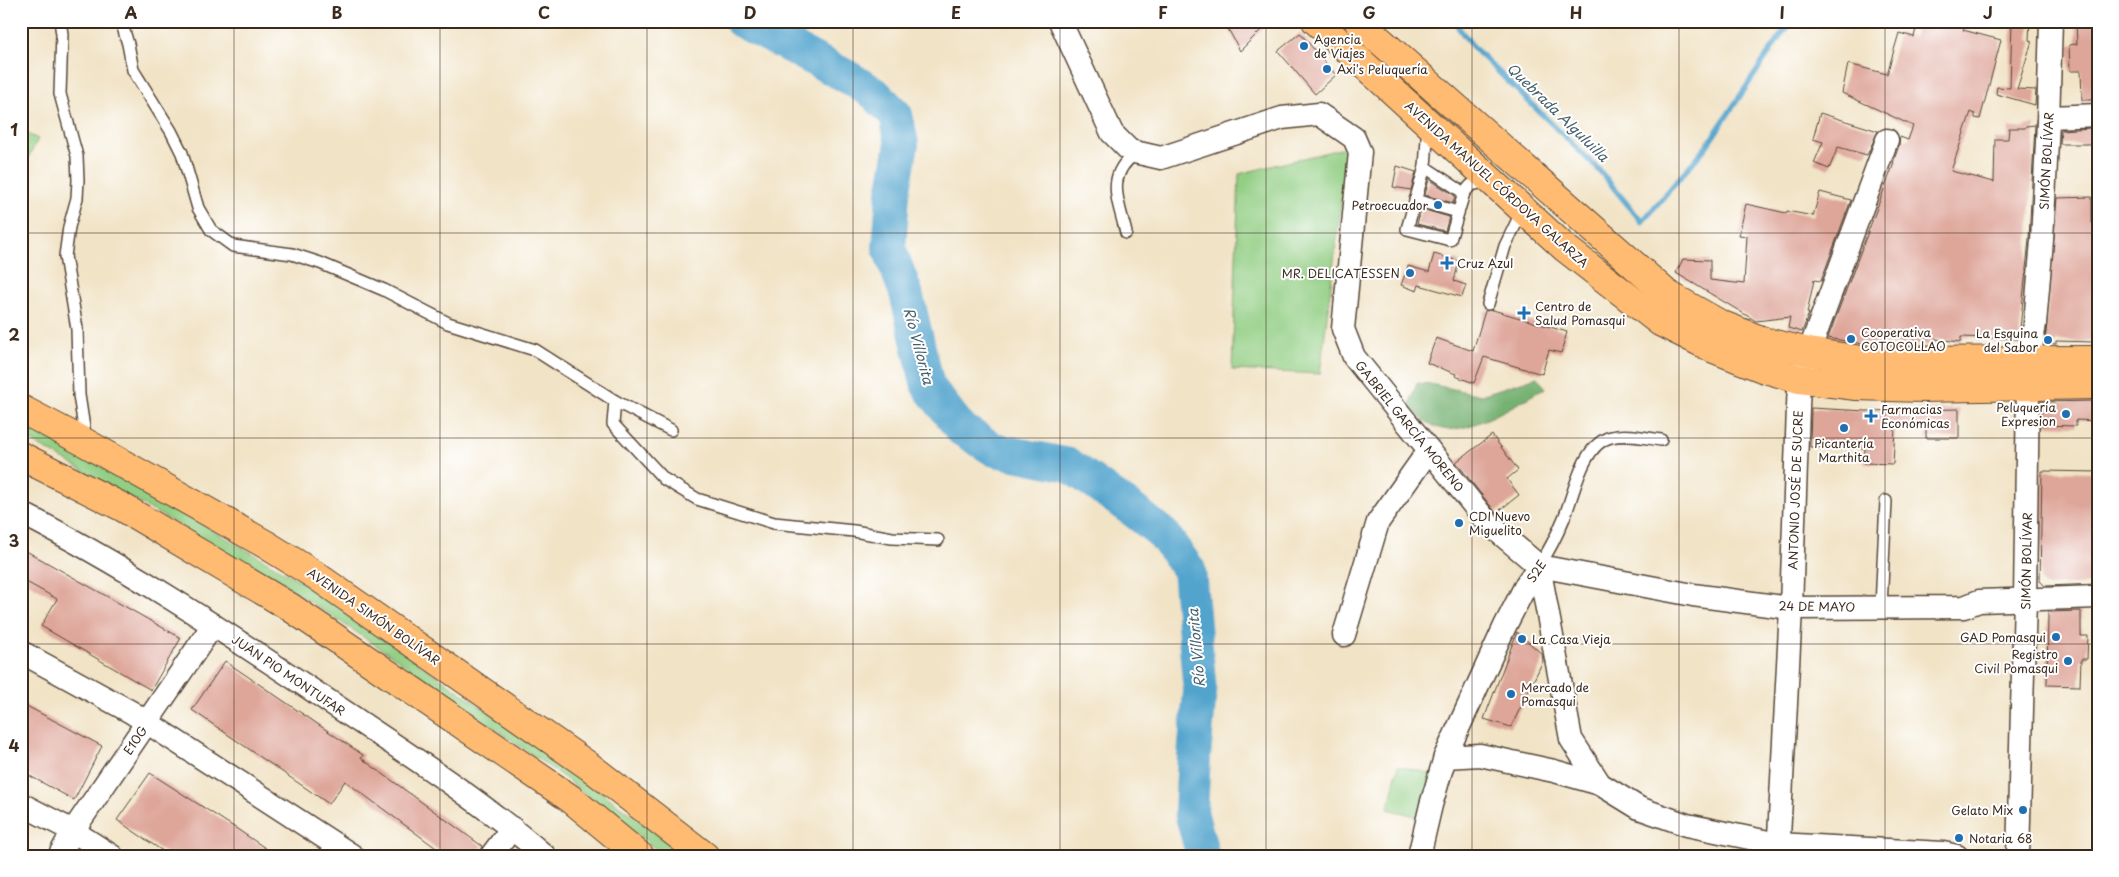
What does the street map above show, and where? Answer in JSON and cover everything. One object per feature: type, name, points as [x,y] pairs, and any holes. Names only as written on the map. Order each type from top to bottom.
[{"type":"main road","name":"AVENIDA MANUEL CÓRDOVA GALARZA","points":[[1316,21],[1565,248],[1660,322],[1714,349],[1762,368],[1799,379],[1856,386],[1922,388],[2028,373],[2098,360]]},
{"type":"main road","name":"AVENIDA MANUEL CÓRDOVA GALARZA","points":[[1365,24],[1440,94],[1667,294],[1720,324],[1766,342],[1809,352],[1868,361],[2028,373],[2098,385]]},
{"type":"main road","points":[[1425,121],[1440,94]]},
{"type":"main road","points":[[1487,177],[1504,150]]},
{"type":"main road","name":"AVENIDA SIMÓN BOLÍVAR","points":[[21,409],[86,443],[265,544],[315,575],[589,766],[705,856]]},
{"type":"main road","points":[[21,456],[122,507],[290,607],[571,800],[640,856]]},
{"type":"street","name":"GABRIEL GARCÍA MORENO","points":[[1060,21],[1112,133],[1130,151],[1161,158],[1282,118],[1320,114],[1354,138],[1360,152],[1343,329],[1354,357],[1488,523],[1539,566]]},
{"type":"street","name":"SIMÓN BOLÍVAR","points":[[2018,856],[2026,599],[2028,373],[2035,324],[2048,122],[2051,21]]},
{"type":"street","points":[[1351,54],[1365,24]]},
{"type":"street","points":[[2048,122],[2050,117],[2098,115]]},
{"type":"street","name":"ANTONIO JOSÉ DE SUCRE","points":[[1778,850],[1791,608],[1799,379],[1887,140]]},
{"type":"street","points":[[1344,635],[1378,522],[1430,450]]},
{"type":"street","name":"JUAN PIO MONTUFAR","points":[[21,513],[66,536],[213,625],[465,792],[512,828],[544,856]]},
{"type":"street","points":[[1539,566],[1571,739],[1600,784]]},
{"type":"street","name":"24 DE MAYO","points":[[1539,566],[1693,595],[1791,608],[1964,607],[1979,601],[2098,597]]},
{"type":"street","name":"S2E","points":[[1419,856],[1431,805],[1446,757],[1505,626],[1527,584],[1539,566]]},
{"type":"street","name":"E10G","points":[[59,856],[73,831],[213,625]]},
{"type":"street","points":[[21,652],[147,722],[353,856]]},
{"type":"street","points":[[1446,757],[1480,755],[1554,771],[1600,784],[1639,808],[1687,825],[1778,850],[1943,853],[1957,856]]},
{"type":"street","points":[[21,804],[73,831],[112,856]]},
{"type":"street","points":[[491,856],[512,828]]},
{"type":"lane","points":[[60,21],[60,94],[77,156],[78,180],[77,198],[69,227],[65,256],[77,329],[79,396],[86,443]]},
{"type":"lane","points":[[121,21],[128,44],[132,70],[171,131],[182,153],[198,208],[211,230],[233,246],[292,254],[320,263],[384,290],[448,323],[535,350],[615,400],[671,430]]},
{"type":"lane","points":[[1425,121],[1425,167],[1407,229],[1450,240],[1464,193],[1471,185],[1487,177]]},
{"type":"lane","points":[[1126,233],[1116,200],[1115,185],[1121,166],[1136,153]]},
{"type":"lane","points":[[1425,167],[1464,193]]},
{"type":"lane","points":[[1415,200],[1458,212]]},
{"type":"lane","points":[[1488,304],[1505,246],[1523,209]]},
{"type":"lane","points":[[615,400],[613,424],[664,479],[697,499],[774,523],[854,531],[892,538],[938,540]]},
{"type":"lane","name":"S2E","points":[[1539,566],[1550,549],[1565,517],[1586,459],[1599,443],[1611,437],[1661,440]]},
{"type":"lane","points":[[1881,607],[1886,501]]},
{"type":"green space","points":[[21,131],[38,139],[21,172]]},
{"type":"green space","points":[[1348,147],[1320,374],[1232,370],[1239,174]]},
{"type":"green space","points":[[1537,377],[1545,388],[1481,422],[1467,427],[1454,429],[1438,428],[1424,420],[1409,405],[1417,383],[1481,395]]},
{"type":"green space","points":[[21,423],[129,482],[302,582],[575,772],[686,856],[665,856],[569,781],[397,659],[295,592],[21,435]]},
{"type":"green space","points":[[1398,766],[1433,774],[1423,818],[1388,809]]},
{"type":"building","points":[[1224,21],[1270,21],[1240,51]]},
{"type":"building","points":[[1918,21],[1966,21],[1963,30],[2001,40],[1980,119],[1975,118],[1975,114],[1971,112],[1951,171],[1994,182],[1995,139],[2008,139],[2009,128],[2025,128],[2026,126],[2035,125],[2029,239],[2019,339],[1961,337],[1961,342],[1935,339],[1934,345],[1900,345],[1875,342],[1874,345],[1869,345],[1828,338],[1894,163],[1900,137],[1908,140],[1913,126],[1842,93],[1848,64],[1887,74],[1899,33],[1914,37]]},
{"type":"building","points":[[2012,21],[2030,21],[2029,40],[2032,41],[2017,89],[2036,90],[2035,105],[1996,94],[1997,87],[2010,88]]},
{"type":"building","points":[[2076,21],[2098,21],[2098,100],[2082,100],[2081,71],[2070,71],[2069,45],[2077,44]]},
{"type":"building","points":[[1300,33],[1336,75],[1315,94],[1278,51]]},
{"type":"building","points":[[1820,113],[1878,131],[1867,155],[1838,147],[1829,169],[1814,163],[1823,142],[1813,139]]},
{"type":"building","points":[[2091,128],[2092,144],[2060,144],[2061,130]]},
{"type":"building","points":[[1397,166],[1416,172],[1411,190],[1393,187]]},
{"type":"building","points":[[1429,179],[1455,196],[1453,203],[1425,195]]},
{"type":"building","points":[[1820,192],[1851,200],[1821,281],[1814,280],[1807,313],[1809,313],[1802,332],[1788,328],[1790,317],[1756,321],[1676,273],[1683,259],[1710,260],[1710,280],[1744,284],[1747,236],[1739,235],[1746,204],[1786,213],[1787,211],[1813,216]]},
{"type":"building","points":[[2092,197],[2092,223],[2095,223],[2094,262],[2096,262],[2093,342],[2056,341],[2056,344],[2045,343],[2057,198]]},
{"type":"building","points":[[1421,209],[1449,217],[1445,231],[1417,224]]},
{"type":"building","points":[[1434,254],[1459,261],[1454,281],[1466,285],[1462,297],[1419,285],[1417,291],[1401,285],[1408,266],[1429,272]]},
{"type":"building","points":[[1493,310],[1567,332],[1561,353],[1549,350],[1542,374],[1484,357],[1474,383],[1427,363],[1436,338],[1473,351],[1485,311]]},
{"type":"building","points":[[2098,401],[2098,421],[2076,420],[2076,426],[2041,425],[2041,402]]},
{"type":"building","points":[[1811,408],[1866,411],[1959,409],[1959,438],[1926,438],[1926,427],[1895,428],[1893,464],[1864,463],[1865,448],[1810,447]]},
{"type":"building","points":[[1492,435],[1518,470],[1507,479],[1519,495],[1496,513],[1456,462]]},
{"type":"building","points":[[2042,471],[2098,472],[2098,584],[2045,586],[2040,581]]},
{"type":"building","points":[[21,548],[181,638],[151,690],[41,626],[57,599],[21,579]]},
{"type":"building","points":[[2081,611],[2081,636],[2088,636],[2087,659],[2081,659],[2080,686],[2047,685],[2048,612]]},
{"type":"building","name":"Mercado de Pomasqui","points":[[1517,632],[1542,654],[1543,661],[1511,727],[1484,719]]},
{"type":"building","points":[[225,661],[363,755],[361,758],[482,846],[478,856],[447,856],[345,781],[329,804],[192,710]]},
{"type":"building","points":[[21,703],[102,746],[74,800],[21,771]]},
{"type":"building","points":[[150,773],[277,856],[170,856],[117,820]]},
{"type":"waterway","name":"Río Villorita","points":[[741,21],[846,76],[874,93],[896,115],[902,144],[893,194],[889,248],[906,293],[928,386],[961,429],[995,450],[1069,465],[1163,534],[1189,570],[1200,692],[1191,812],[1203,856]]},
{"type":"waterway","name":"Quebrada Alguluilla","points":[[1457,21],[1458,27],[1473,47],[1599,170],[1642,222],[1706,147],[1783,32],[1794,21]]},
{"type":"place","name":"Agencia de Viajes","points":[[1304,46]]},
{"type":"place","name":"Axi's Peluquería","points":[[1327,69]]},
{"type":"place","name":"Petroecuador","points":[[1438,205]]},
{"type":"place","name":"Cruz Azul","points":[[1447,263]]},
{"type":"place","name":"MR. DELICATESSEN","points":[[1410,273]]},
{"type":"place","name":"Centro de Salud Pomasqui","points":[[1524,313]]},
{"type":"place","name":"Cooperativa COTOCOLLAO","points":[[1851,339]]},
{"type":"place","name":"La Esquina del Sabor","points":[[2048,340]]},
{"type":"place","name":"Peluquería Expresion","points":[[2066,414]]},
{"type":"place","name":"Farmacias Económicas","points":[[1871,416]]},
{"type":"place","name":"Picantería Marthita","points":[[1844,428]]},
{"type":"place","name":"CDI Nuevo Miguelito","points":[[1459,523]]},
{"type":"place","name":"GAD Pomasqui","points":[[2056,637]]},
{"type":"place","name":"La Casa Vieja","points":[[1522,639]]},
{"type":"place","name":"Registro Civil Pomasqui","points":[[2068,661]]},
{"type":"place","name":"Mercado de Pomasqui","points":[[1511,694]]},
{"type":"place","name":"Gelato Mix","points":[[2023,810]]},
{"type":"place","name":"Notaria 68","points":[[1959,838]]}]
